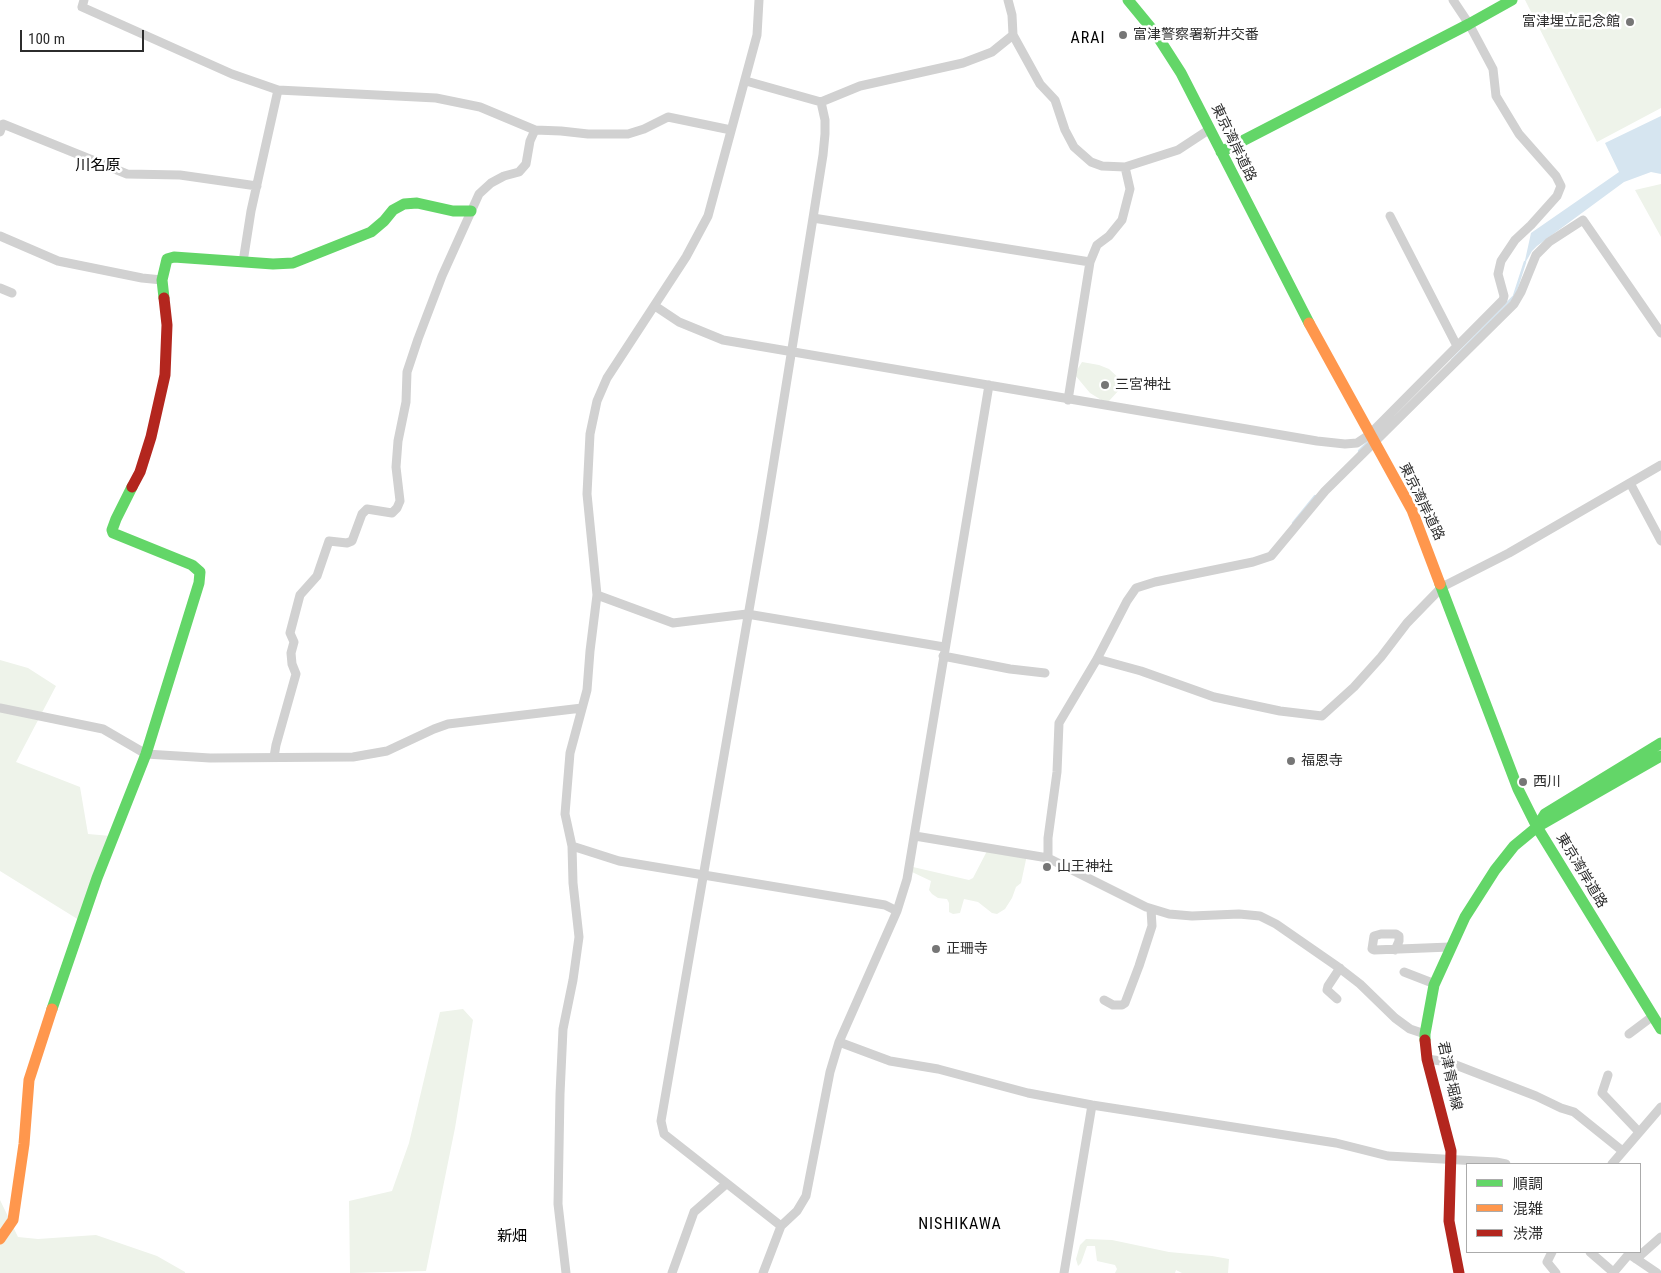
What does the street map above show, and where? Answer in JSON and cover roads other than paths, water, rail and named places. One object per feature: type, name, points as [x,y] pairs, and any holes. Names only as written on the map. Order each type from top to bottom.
[{"type":"main road","name":"東京湾岸道路","points":[[1128,0],[1170,53],[1181,72],[1298,304],[1412,510],[1514,780],[1537,827],[1661,1029]]},
{"type":"main road","points":[[1221,152],[1512,0]]},
{"type":"main road","points":[[0,1239],[13,1220],[24,1144],[30,1080],[37,1052],[97,878],[146,754],[199,583],[200,572],[192,565],[134,542],[112,530],[140,472],[151,437],[165,375],[167,325],[162,280],[167,259],[174,257],[243,262],[293,263],[371,232],[393,210],[404,204],[417,203],[453,211],[470,211]]},
{"type":"main road","points":[[1537,827],[1545,814],[1661,744]]},
{"type":"main road","points":[[1537,827],[1661,756]]},
{"type":"main road","name":"君津青堀線","points":[[1459,1273],[1449,1221],[1451,1151],[1427,1059],[1425,1034],[1435,984],[1465,917],[1514,846],[1537,827]]},
{"type":"street","points":[[84,0],[82,7],[232,74],[278,90],[436,98],[480,107],[535,130],[588,134],[628,134],[644,129],[668,117],[731,130]]},
{"type":"street","points":[[566,1273],[558,1204],[559,1156],[564,1030],[578,937],[572,846],[565,814],[570,753],[587,690],[597,595],[587,494],[590,434],[597,401],[607,378],[686,257],[708,216],[758,35],[759,0]]},
{"type":"street","points":[[1008,0],[1012,15],[1013,35],[1040,84],[1055,100],[1065,130],[1074,147],[1091,162],[1102,166],[1125,167],[1178,150],[1210,129]]},
{"type":"street","points":[[1048,858],[1048,838],[1056,772],[1059,723],[1136,588],[1154,582],[1253,562],[1271,556],[1325,491],[1372,439],[1457,346],[1503,300],[1504,296],[1498,274],[1501,262],[1515,240],[1557,196],[1561,186],[1556,176],[1519,134],[1496,96],[1493,69],[1469,24],[1453,0]]},
{"type":"street","points":[[746,80],[821,102],[860,86],[964,63],[992,52],[1013,35]]},
{"type":"street","points":[[243,262],[278,90]]},
{"type":"street","points":[[781,1226],[664,1134],[661,1121],[704,875],[813,218],[824,141],[825,120],[821,102]]},
{"type":"street","points":[[0,132],[3,124],[127,174],[180,176],[257,186]]},
{"type":"street","points":[[274,757],[296,674],[292,664],[291,653],[294,642],[290,633],[300,595],[317,576],[329,541],[347,543],[352,541],[362,514],[367,509],[392,513],[398,508],[400,501],[396,467],[398,441],[406,402],[407,372],[440,283],[470,211],[479,194],[491,183],[504,176],[519,172],[526,164],[530,141],[535,130]]},
{"type":"street","points":[[1068,400],[1090,262],[1097,245],[1110,236],[1122,220],[1130,189],[1125,167]]},
{"type":"street","points":[[1390,216],[1457,346]]},
{"type":"street","points":[[813,218],[1090,262]]},
{"type":"street","points":[[655,306],[679,322],[723,340],[1068,400],[1345,444],[1372,439],[1514,304],[1536,255],[1549,242],[1583,220],[1661,333]]},
{"type":"street","points":[[0,236],[58,261],[142,278],[162,280]]},
{"type":"street","points":[[0,288],[12,293]]},
{"type":"street","points":[[763,1273],[781,1226],[798,1211],[806,1196],[828,1080],[839,1042],[897,911],[907,879],[943,651],[989,385]]},
{"type":"street","points":[[1096,659],[1141,671],[1214,697],[1280,711],[1322,716],[1354,687],[1382,657],[1407,623],[1442,587],[1509,553],[1661,465]]},
{"type":"street","points":[[1630,483],[1661,541]]},
{"type":"street","points":[[597,595],[673,623],[747,614],[943,651],[1010,669],[1045,673]]},
{"type":"street","points":[[0,708],[103,729],[146,754],[210,758],[353,757],[387,751],[448,724],[582,708]]},
{"type":"street","points":[[915,836],[1048,858],[1151,908],[1169,914],[1239,914],[1260,916],[1276,924],[1340,968],[1360,984],[1395,1018],[1410,1029],[1425,1034]]},
{"type":"street","points":[[572,846],[619,861],[885,905],[897,911]]},
{"type":"street","points":[[1104,1000],[1113,1005],[1125,1003],[1152,926],[1151,908]]},
{"type":"street","points":[[1395,950],[1450,947]]},
{"type":"street","points":[[1337,999],[1327,990],[1340,968]]},
{"type":"street","points":[[1408,971],[1435,984]]},
{"type":"street","points":[[1630,1034],[1652,1016]]},
{"type":"street","points":[[839,1042],[890,1061],[938,1068],[1028,1093],[1092,1105],[1336,1143],[1388,1156],[1501,1163]]},
{"type":"street","points":[[1427,1059],[1448,1062],[1463,1067],[1574,1112],[1622,1152]]},
{"type":"street","points":[[1608,1075],[1602,1093],[1640,1132]]},
{"type":"street","points":[[1064,1273],[1092,1105]]},
{"type":"street","points":[[1613,1163],[1661,1107]]},
{"type":"street","points":[[672,1273],[694,1212],[726,1184]]},
{"type":"street","points":[[1636,1259],[1661,1237]]},
{"type":"street","points":[[1552,1253],[1547,1262],[1556,1273]]},
{"type":"street","points":[[1591,1253],[1613,1272],[1629,1254],[1657,1273]]},
{"type":"waterway","points":[[1452,360],[1514,296],[1525,262]]},
{"type":"waterway","points":[[1359,451],[1368,442]]},
{"type":"waterway","points":[[1293,523],[1315,496]]},
{"type":"place","name":"富津埋立記念館","points":[[1630,22]]},
{"type":"place","name":"富津警察署新井交番","points":[[1123,35]]},
{"type":"place","name":"三宮神社","points":[[1105,385]]},
{"type":"place","name":"福恩寺","points":[[1291,761]]},
{"type":"place","name":"西川","points":[[1523,782]]},
{"type":"place","name":"山王神社","points":[[1047,867]]},
{"type":"place","name":"正珊寺","points":[[936,949]]},
{"type":"district","name":"ARAI","points":[[1088,39]]},
{"type":"district","name":"川名原","points":[[98,166]]},
{"type":"district","name":"NISHIKAWA","points":[[960,1225]]},
{"type":"district","name":"新畑","points":[[512,1237]]}]
